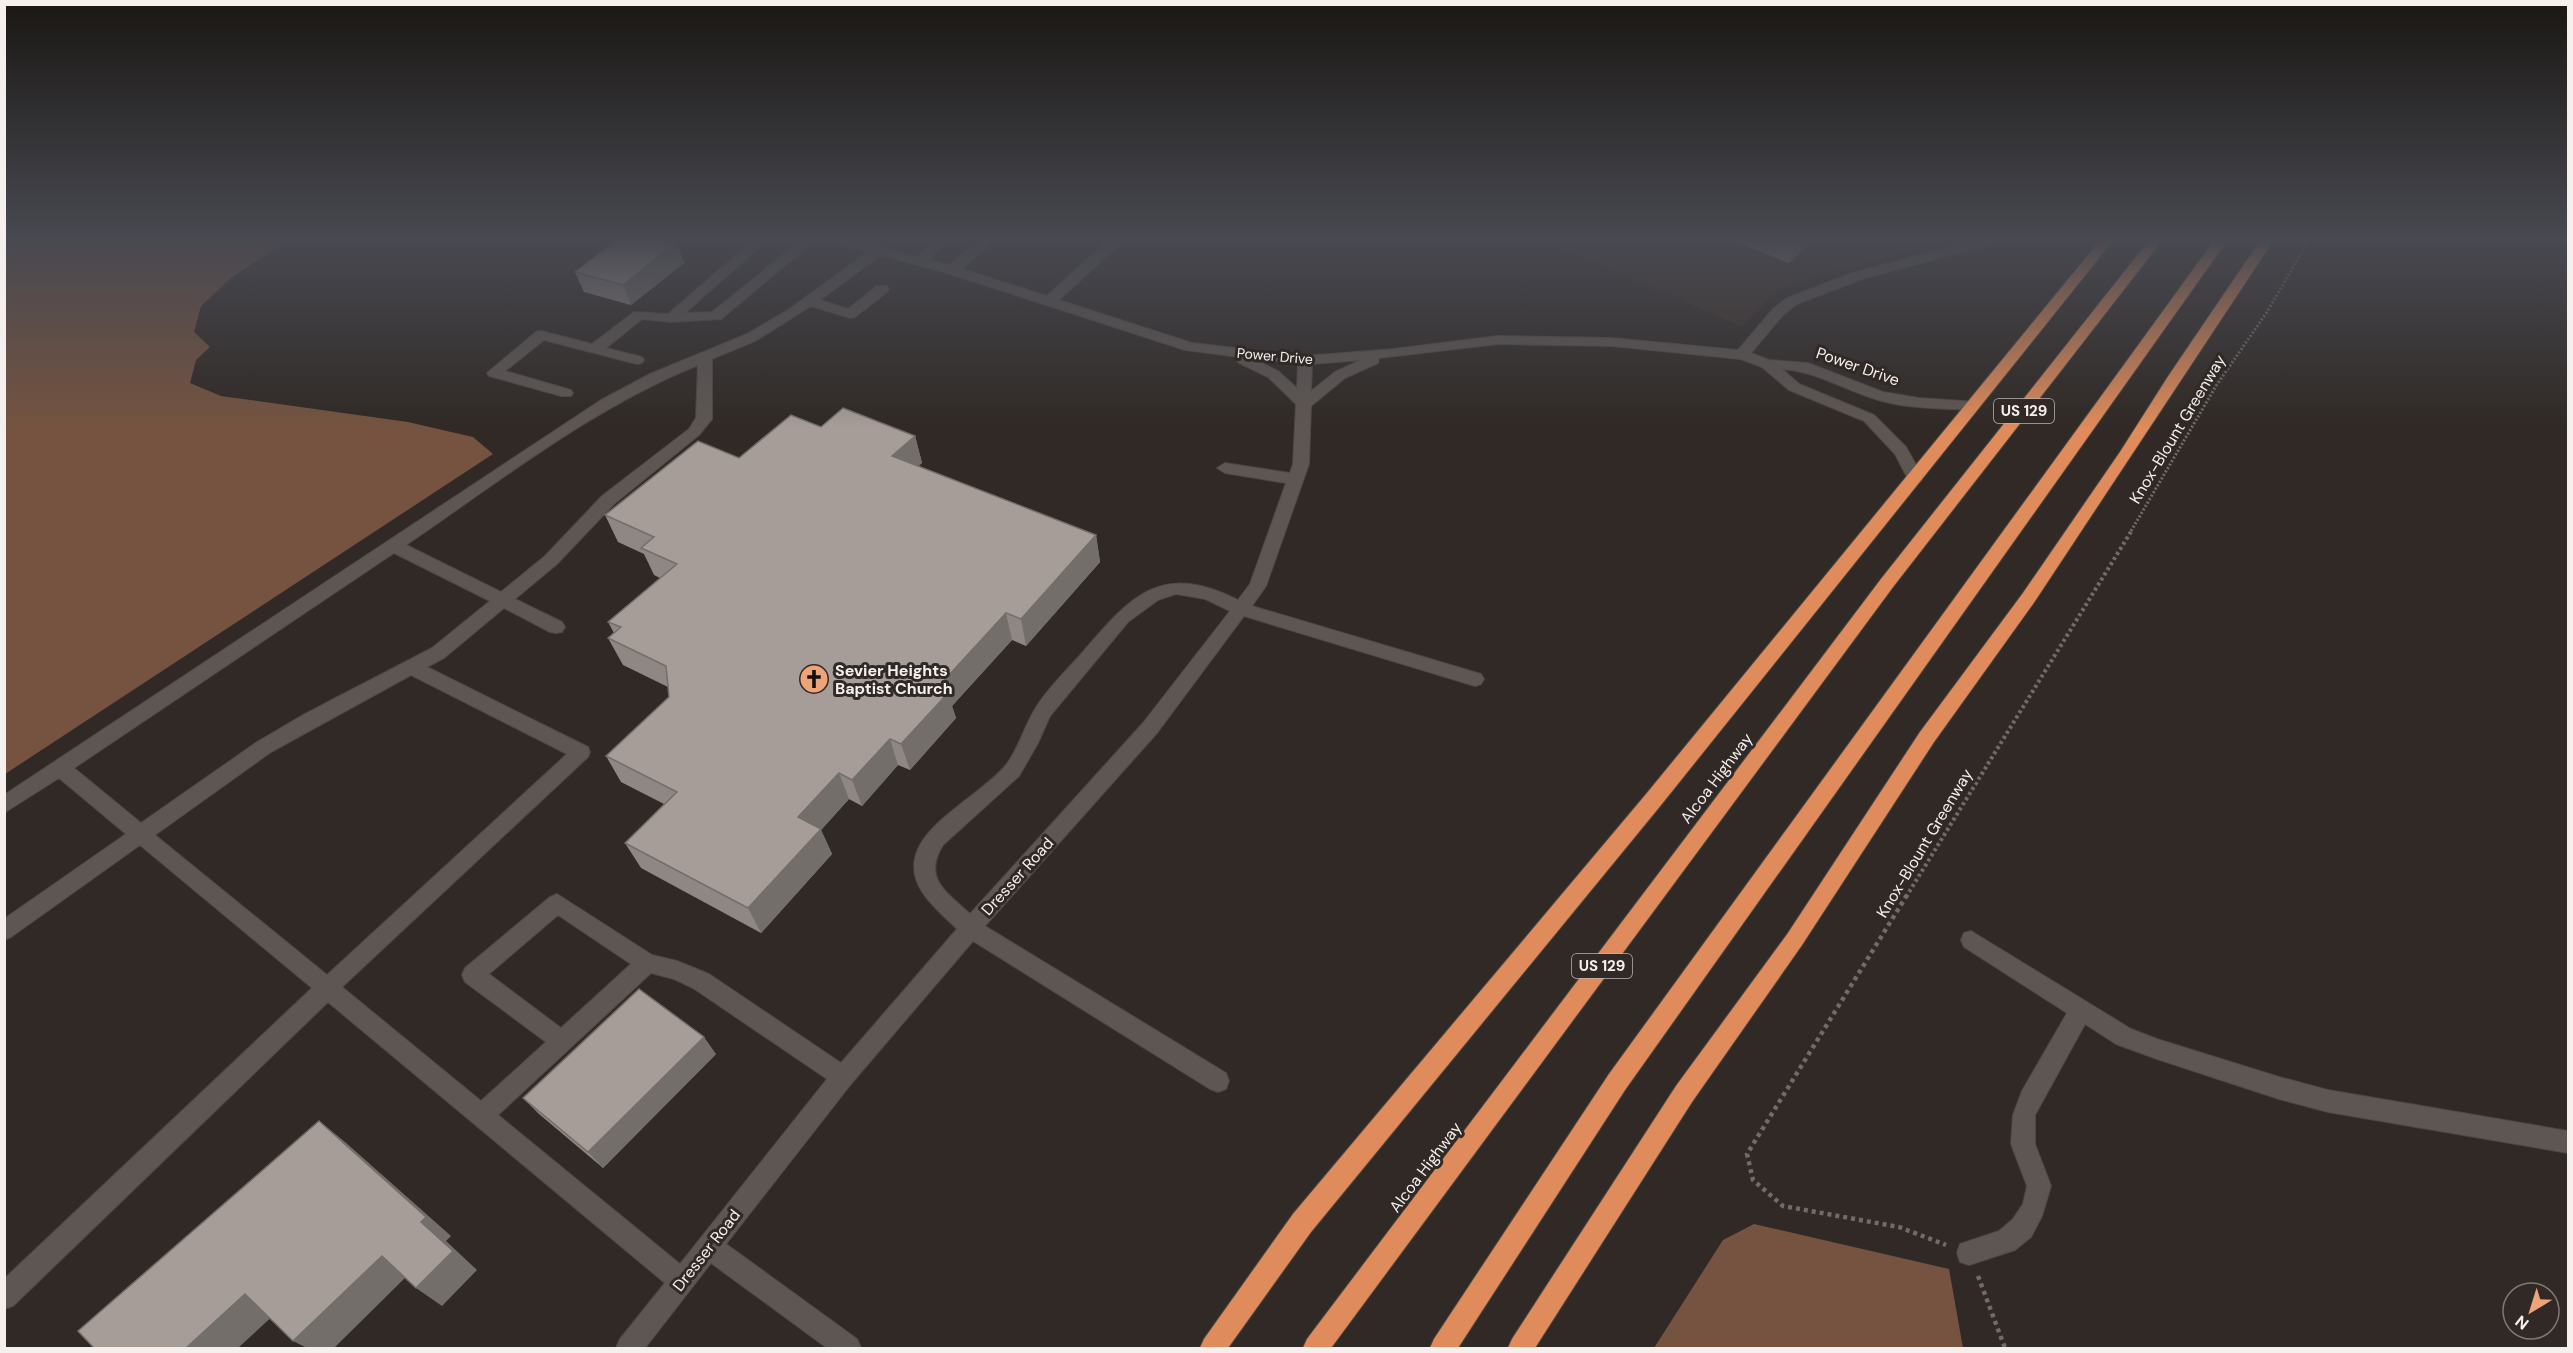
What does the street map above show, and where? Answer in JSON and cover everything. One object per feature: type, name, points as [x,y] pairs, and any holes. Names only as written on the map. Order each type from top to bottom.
[{"type":"highway","points":[[1213,1348],[1302,1223],[1631,827],[2057,301]]},
{"type":"highway","name":"Alcoa Highway","points":[[1316,1348],[1887,583],[2108,301]]},
{"type":"highway","points":[[1443,1348],[1617,1082],[2178,301]]},
{"type":"highway","points":[[1521,1348],[1684,1094],[1795,939],[1927,737],[2029,597],[2120,465],[2228,301]]},
{"type":"street","points":[[671,318],[691,301]]},
{"type":"street","points":[[595,349],[639,315],[671,318],[716,316],[734,301]]},
{"type":"street","points":[[810,301],[850,314],[866,301]]},
{"type":"street","points":[[4,805],[62,769],[606,403],[655,377],[753,337],[810,301]]},
{"type":"street","points":[[1742,355],[1778,312],[1792,301]]},
{"type":"street","name":"Power Drive","points":[[1049,302],[1190,348],[1305,360],[1392,353],[1498,340],[1612,342],[1742,355],[1767,364],[1803,366],[1880,396],[1919,403],[1972,405]]},
{"type":"street","points":[[566,393],[495,373],[541,335],[637,360]]},
{"type":"street","points":[[1210,350],[1261,366],[1286,384],[1304,404],[1340,375],[1392,353]]},
{"type":"street","points":[[4,931],[264,747],[310,720],[438,653],[503,600],[551,560],[608,500],[694,432],[704,419],[705,357]]},
{"type":"street","name":"Dresser Road","points":[[628,1348],[843,1077],[970,928],[1150,728],[1258,586],[1301,464],[1305,360]]},
{"type":"street","name":"Power Drive","points":[[1767,364],[1794,387],[1869,418],[1901,451],[1915,477]]},
{"type":"street","points":[[1225,468],[1296,479]]},
{"type":"street","points":[[395,546],[556,627]]},
{"type":"street","points":[[1218,1081],[970,928],[931,890],[924,875],[927,855],[936,839],[1012,771],[1029,743],[1042,712],[1122,618],[1152,596],[1176,588],[1209,593],[1241,609],[1475,679]]},
{"type":"street","points":[[4,1297],[327,987],[581,752],[411,667]]},
{"type":"street","points":[[62,769],[682,1281]]},
{"type":"street","points":[[562,1041],[472,975],[557,903],[647,963],[677,970],[701,981],[843,1077]]},
{"type":"street","points":[[1971,940],[2124,1037],[2279,1088],[2328,1101],[2568,1142]]},
{"type":"street","points":[[482,1115],[647,963]]},
{"type":"street","points":[[1969,1253],[2006,1241],[2022,1228],[2034,1209],[2039,1186],[2024,1144],[2024,1115],[2030,1099],[2081,1010]]},
{"type":"street","points":[[709,1247],[848,1348]]},
{"type":"path","name":"Knox-Blount Greenway","points":[[1969,1253],[1899,1227],[1783,1206],[1753,1180],[1747,1154],[2160,485],[2216,386],[2273,301]]},
{"type":"path","points":[[1969,1253],[2005,1348]]},
{"type":"shaded area","points":[[5,301],[206,301],[201,306],[194,332],[210,347],[196,360],[190,383],[221,396],[408,422],[473,437],[493,454],[5,774]]},
{"type":"shaded area","points":[[1683,301],[1767,301],[1742,327]]},
{"type":"shaded area","points":[[1754,1224],[1949,1269],[1963,1348],[1654,1348],[1723,1240]]},
{"type":"building","name":"Sevier Heights Baptist Church","points":[[843,408],[915,436],[892,456],[1096,535],[1021,619],[1006,613],[938,687],[949,692],[901,744],[890,739],[852,780],[839,773],[798,817],[821,829],[748,908],[625,843],[677,792],[606,756],[669,697],[666,666],[608,638],[621,627],[608,622],[677,564],[641,548],[654,537],[605,515],[698,441],[739,458],[791,415],[821,427]]},
{"type":"building","points":[[639,989],[704,1037],[588,1152],[523,1098]]},
{"type":"building","points":[[319,1121],[426,1217],[421,1222],[453,1251],[416,1288],[382,1256],[293,1341],[245,1294],[186,1348],[94,1348],[78,1331]]},
{"type":"place","name":"Sevier Heights Baptist Church","points":[[814,679]]}]
